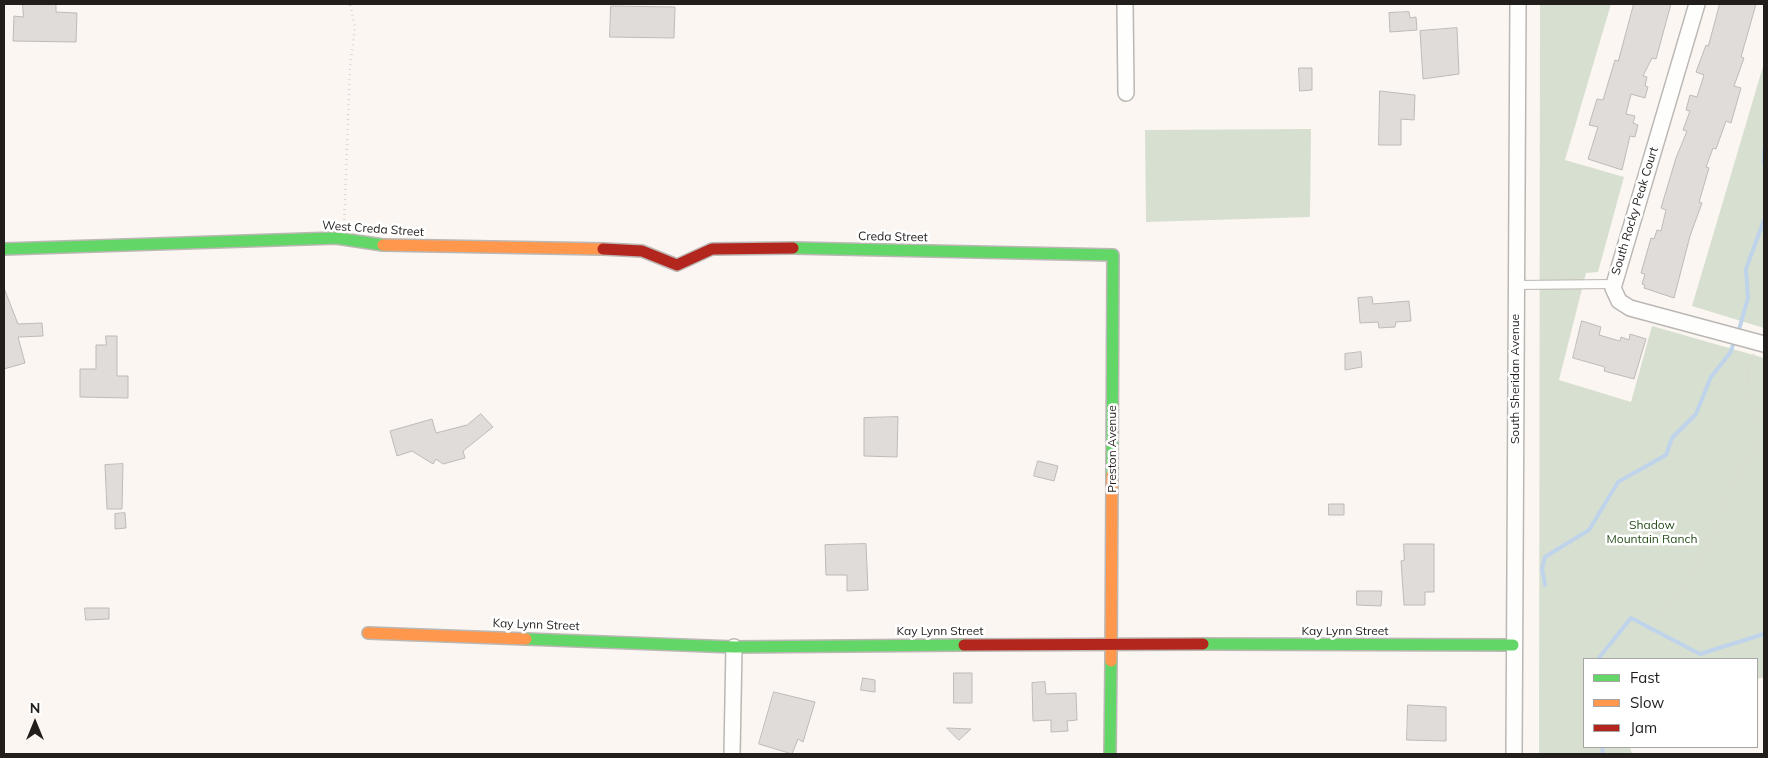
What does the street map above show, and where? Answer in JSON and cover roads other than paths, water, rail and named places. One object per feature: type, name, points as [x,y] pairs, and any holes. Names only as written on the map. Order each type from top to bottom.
[{"type":"street","points":[[1125,4],[1126,93]]},
{"type":"street","name":"South Sheridan Avenue","points":[[1514,754],[1513,645],[1518,4]]},
{"type":"street","name":"South Rocky Peak Court","points":[[1612,293],[1696,4]]},
{"type":"street","name":"West Creda Street","points":[[4,249],[341,238],[397,247],[542,247],[642,251],[677,265]]},
{"type":"street","name":"Creda Street","points":[[677,265],[712,249],[745,247],[1113,255]]},
{"type":"street","name":"Preston Avenue","points":[[1110,754],[1113,255]]},
{"type":"street","points":[[1612,293],[1619,301],[1630,308],[1764,344]]},
{"type":"street","name":"Kay Lynn Street","points":[[368,633],[734,647],[1112,644],[1513,645]]},
{"type":"street","points":[[732,754],[734,647]]},
{"type":"lane","points":[[1516,285],[1612,293]]},
{"type":"waterway","points":[[1764,151],[1764,164]]},
{"type":"waterway","points":[[1738,333],[1748,298],[1746,269],[1764,220]]},
{"type":"waterway","points":[[1545,585],[1542,569],[1545,557],[1589,530],[1618,482],[1666,455],[1672,438],[1696,414],[1711,377],[1730,353],[1735,340]]},
{"type":"waterway","points":[[1599,658],[1631,618],[1700,654],[1764,634]]},
{"type":"waterway","points":[[1602,748],[1603,754]]},
{"type":"park label","name":"Shadow Mountain Ranch","points":[[1652,532]]}]
